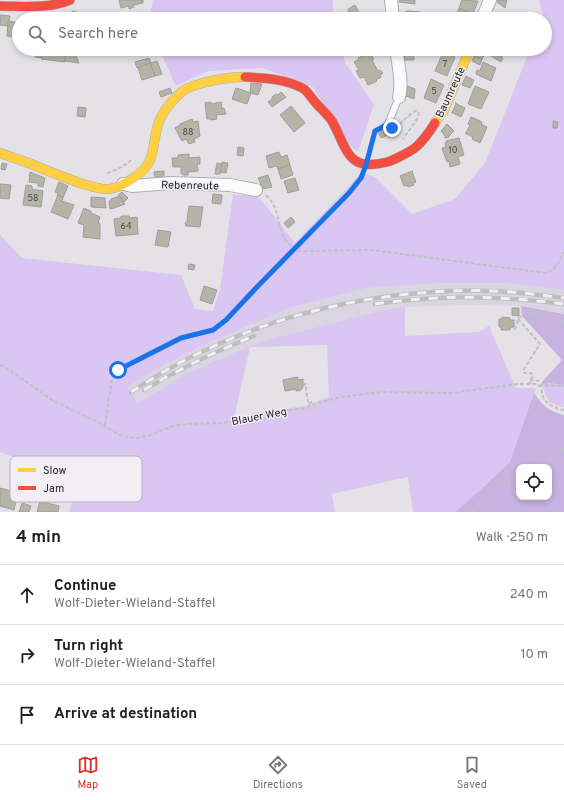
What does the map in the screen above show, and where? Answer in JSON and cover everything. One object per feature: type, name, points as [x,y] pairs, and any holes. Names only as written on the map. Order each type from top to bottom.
[{"type":"street","points":[[0,6],[39,7],[65,3],[70,0]]},
{"type":"street","points":[[391,0],[392,12]]},
{"type":"street","points":[[485,12],[490,0]]},
{"type":"street","points":[[397,56],[401,92],[399,97]]},
{"type":"street","name":"Baumreute","points":[[366,165],[377,165],[392,161],[416,147],[431,130],[444,110],[467,56]]},
{"type":"street","name":"Rebenreute","points":[[0,153],[70,180],[96,188],[110,189],[123,184],[144,170],[150,161],[159,121],[175,98],[187,88],[223,79],[241,77],[262,78],[284,82],[305,90],[331,120],[351,158],[366,165]]},
{"type":"street","name":"Rebenreute","points":[[123,184],[132,186],[171,183],[230,185],[256,190]]},
{"type":"lane","points":[[388,124],[399,97]]},
{"type":"path","points":[[105,425],[112,378],[118,370],[181,338],[213,330],[226,320],[294,248],[349,193],[361,178],[375,131],[388,124],[392,128],[396,128],[416,111],[419,113],[417,119],[401,141]]},
{"type":"path","points":[[108,173],[121,168],[131,160]]},
{"type":"path","points":[[256,190],[270,199],[275,206],[281,233],[290,244],[299,251],[372,250],[546,273],[556,267],[564,252]]},
{"type":"path","points":[[515,330],[518,319],[526,312],[564,322]]},
{"type":"path","points":[[518,319],[540,344],[524,369],[524,373],[531,373],[533,376],[530,380],[530,384]]},
{"type":"path","name":"Blauer Weg","points":[[0,365],[52,400],[105,425],[120,435],[136,438],[148,436],[173,426],[223,423],[306,408],[321,402],[362,394],[383,392],[450,393],[530,384],[564,386]]},
{"type":"path","points":[[530,380],[539,380]]},
{"type":"path","points":[[303,385],[306,384],[309,404]]},
{"type":"path","points":[[538,384],[541,387],[544,398],[547,402],[564,410]]},
{"type":"path","points":[[306,408],[309,407],[309,404],[313,401]]},
{"type":"path","points":[[540,464],[564,450]]},
{"type":"path","points":[[472,512],[490,490],[516,477]]},
{"type":"shaded area","points":[[153,0],[333,0],[333,12],[150,12]]},
{"type":"shaded area","points":[[539,0],[564,0],[564,290],[506,283],[440,283],[367,288],[290,308],[207,343],[160,367],[127,387],[138,403],[185,374],[250,346],[282,336],[383,310],[405,307],[405,336],[479,332],[489,326],[516,388],[536,388],[510,462],[455,512],[413,512],[408,477],[332,494],[335,512],[69,512],[72,502],[142,502],[142,456],[10,456],[0,452],[0,235],[22,258],[181,275],[195,309],[213,311],[220,289],[233,194],[259,197],[295,243],[362,172],[375,177],[412,214],[455,199],[485,163],[527,56],[552,56],[552,12],[542,12]],"holes":[[[327,345],[329,397],[311,404],[309,407],[304,406],[256,413],[234,418],[250,347]]]},
{"type":"shaded area","points":[[162,56],[344,56],[345,63],[374,104],[358,152],[349,145],[313,87],[263,68],[208,71],[176,86]]},
{"type":"shaded area","points":[[440,283],[506,283],[564,290],[564,314],[521,306],[467,305],[405,307],[383,310],[282,336],[250,346],[185,374],[138,403],[127,387],[160,367],[207,343],[290,308],[367,288]]},
{"type":"shaded area","points":[[521,306],[564,314],[564,385],[548,383],[544,385],[541,383],[562,360],[522,316]]},
{"type":"shaded area","points":[[548,383],[564,385],[564,407],[554,405],[548,400],[542,384],[544,385]]},
{"type":"shaded area","points":[[534,393],[546,407],[554,412],[564,415],[564,512],[455,512],[510,462]]},
{"type":"building","points":[[119,0],[143,0],[143,3],[133,5],[134,7],[129,9],[129,6],[121,8]]},
{"type":"building","points":[[400,0],[415,0],[415,4],[399,2]]},
{"type":"building","points":[[462,0],[478,1],[474,12],[468,12],[459,8]]},
{"type":"building","points":[[498,0],[507,0],[505,8],[497,2]]},
{"type":"building","points":[[355,5],[359,12],[348,12],[349,11],[348,9]]},
{"type":"building","points":[[459,8],[468,12],[457,12]]},
{"type":"building","points":[[0,15],[10,16],[8,26],[0,25]]},
{"type":"building","points":[[8,21],[12,22],[12,37],[7,36]]},
{"type":"building","points":[[35,56],[42,56],[42,58]]},
{"type":"building","points":[[42,56],[65,56],[65,62],[41,59]]},
{"type":"building","points":[[65,56],[76,56],[79,63],[65,61]]},
{"type":"building","points":[[363,56],[372,56],[374,59],[372,60],[378,71],[380,70],[383,73],[380,75],[381,77],[376,80],[377,81],[368,85],[364,77],[360,78],[356,71],[359,70],[354,62],[359,59],[358,58]]},
{"type":"building","points":[[404,56],[414,56],[414,60],[405,60]]},
{"type":"building","points":[[441,56],[455,57],[447,76],[435,71]]},
{"type":"building","points":[[474,56],[484,56],[482,59]]},
{"type":"building","points":[[474,56],[482,59],[480,65],[472,61]]},
{"type":"building","points":[[491,56],[502,56],[503,58],[501,62]]},
{"type":"building","points":[[149,58],[151,63],[137,68],[135,62]]},
{"type":"building","points":[[157,61],[162,74],[155,76],[150,63]]},
{"type":"building","points":[[483,62],[496,68],[491,81],[476,74],[477,70],[480,71]]},
{"type":"building","points":[[150,63],[155,76],[142,80],[138,68]]},
{"type":"building","points":[[466,76],[474,80],[470,88],[462,85]]},
{"type":"building","points":[[431,79],[444,85],[436,103],[424,98]]},
{"type":"building","points":[[251,83],[262,84],[258,95],[250,93]]},
{"type":"building","points":[[407,86],[415,89],[414,99],[406,96]]},
{"type":"building","points":[[475,86],[489,92],[481,109],[468,104]]},
{"type":"building","points":[[170,88],[172,93],[161,97],[159,92]]},
{"type":"building","points":[[236,88],[251,93],[247,104],[232,99]]},
{"type":"building","points":[[281,92],[286,97],[272,107],[268,102],[273,96],[278,95]]},
{"type":"building","points":[[211,102],[211,104],[221,102],[222,109],[224,108],[226,114],[216,115],[217,119],[207,119],[205,103]]},
{"type":"building","points":[[455,103],[465,108],[461,117],[452,113],[456,104]]},
{"type":"building","points":[[291,106],[305,123],[294,132],[280,115]]},
{"type":"building","points":[[78,107],[86,108],[85,117],[77,116]]},
{"type":"building","points":[[471,117],[482,122],[481,124],[487,127],[480,143],[465,133],[470,125],[468,124]]},
{"type":"building","points":[[192,119],[193,122],[198,121],[200,136],[194,139],[195,142],[189,144],[186,139],[182,141],[175,128]]},
{"type":"building","points":[[553,121],[558,122],[557,128],[553,128]]},
{"type":"building","points":[[447,124],[454,131],[449,137],[445,138],[441,131]]},
{"type":"building","points":[[387,128],[390,134],[381,138],[378,132]]},
{"type":"building","points":[[459,138],[464,155],[458,157],[460,164],[450,167],[449,161],[447,162],[442,148],[446,147],[446,141]]},
{"type":"building","points":[[238,147],[244,148],[243,156],[237,155]]},
{"type":"building","points":[[279,152],[281,157],[287,155],[290,165],[278,169],[277,166],[269,168],[266,156]]},
{"type":"building","points":[[189,154],[189,158],[200,157],[200,164],[197,164],[198,171],[188,172],[188,175],[183,175],[181,173],[181,167],[173,167],[172,158],[178,158],[178,155]]},
{"type":"building","points":[[222,162],[228,163],[226,173],[221,172]]},
{"type":"building","points":[[2,163],[7,164],[5,170],[1,169]]},
{"type":"building","points":[[217,163],[222,164],[220,174],[215,174]]},
{"type":"building","points":[[290,165],[293,175],[281,179],[278,169]]},
{"type":"building","points":[[164,171],[164,177],[155,177],[154,172]]},
{"type":"building","points":[[412,171],[416,182],[413,183],[414,185],[408,187],[407,185],[404,186],[400,176]]},
{"type":"building","points":[[30,172],[45,178],[43,187],[38,186],[38,183],[29,182]]},
{"type":"building","points":[[268,175],[272,187],[263,189],[258,178]]},
{"type":"building","points":[[295,178],[299,190],[288,193],[284,181]]},
{"type":"building","points":[[59,182],[68,186],[63,198],[55,192]]},
{"type":"building","points":[[0,184],[11,185],[9,199],[0,198]]},
{"type":"building","points":[[26,185],[32,186],[32,189],[43,191],[41,207],[23,205]]},
{"type":"building","points":[[122,192],[128,198],[124,202],[118,195]]},
{"type":"building","points":[[213,194],[222,195],[221,204],[212,203]]},
{"type":"building","points":[[58,195],[63,198],[62,201],[74,205],[68,219],[51,212]]},
{"type":"building","points":[[119,196],[125,204],[110,209],[109,201]]},
{"type":"building","points":[[91,197],[105,198],[106,208],[91,207]]},
{"type":"building","points":[[189,206],[203,207],[200,227],[186,226],[185,223],[187,221]]},
{"type":"building","points":[[84,208],[100,217],[98,223],[100,224],[100,239],[83,237],[84,225],[78,223]]},
{"type":"building","points":[[121,216],[129,216],[130,218],[137,217],[138,234],[116,236],[114,219],[121,218]]},
{"type":"building","points":[[291,217],[295,222],[288,228],[284,223]]},
{"type":"building","points":[[158,230],[171,232],[168,247],[155,245]]},
{"type":"building","points":[[189,264],[195,265],[194,270],[188,269]]},
{"type":"building","points":[[204,286],[217,290],[212,304],[200,300]]},
{"type":"building","points":[[512,308],[519,308],[519,316],[512,315]]},
{"type":"building","points":[[502,317],[514,320],[514,327],[510,327],[510,330],[501,330],[501,327],[499,327],[499,319],[502,319]]},
{"type":"building","points":[[298,377],[298,380],[303,379],[303,387],[301,390],[296,391],[296,389],[285,391],[283,380]]},
{"type":"building","points":[[0,488],[10,491],[10,502],[16,502],[14,510],[0,506]]},
{"type":"building","points":[[40,502],[59,506],[58,512],[37,512]]},
{"type":"building","points":[[22,503],[31,506],[29,512],[19,512]]},
{"type":"railway","points":[[131,392],[189,358],[239,336],[298,315],[359,301],[390,296],[453,291],[508,292],[564,298]]},
{"type":"railway","points":[[375,304],[421,299],[475,297],[564,304]]},
{"type":"railway","points":[[144,390],[198,361],[254,336]]},
{"type":"traffic: slow","points":[[435,123],[444,110],[467,56]]},
{"type":"traffic: slow","points":[[0,153],[96,188],[114,188],[132,179],[148,165],[152,155],[157,127],[163,113],[184,90],[224,78],[245,77]]},
{"type":"traffic: jam","points":[[0,6],[44,6],[70,0]]},
{"type":"traffic: jam","points":[[245,77],[283,81],[304,89],[329,116],[350,156],[356,161],[364,164],[374,165],[394,160],[419,145],[435,123]]},
{"type":"route","points":[[118,370],[181,338],[213,330],[226,320],[294,248],[338,206],[361,178],[375,131],[388,124],[392,128]]}]
